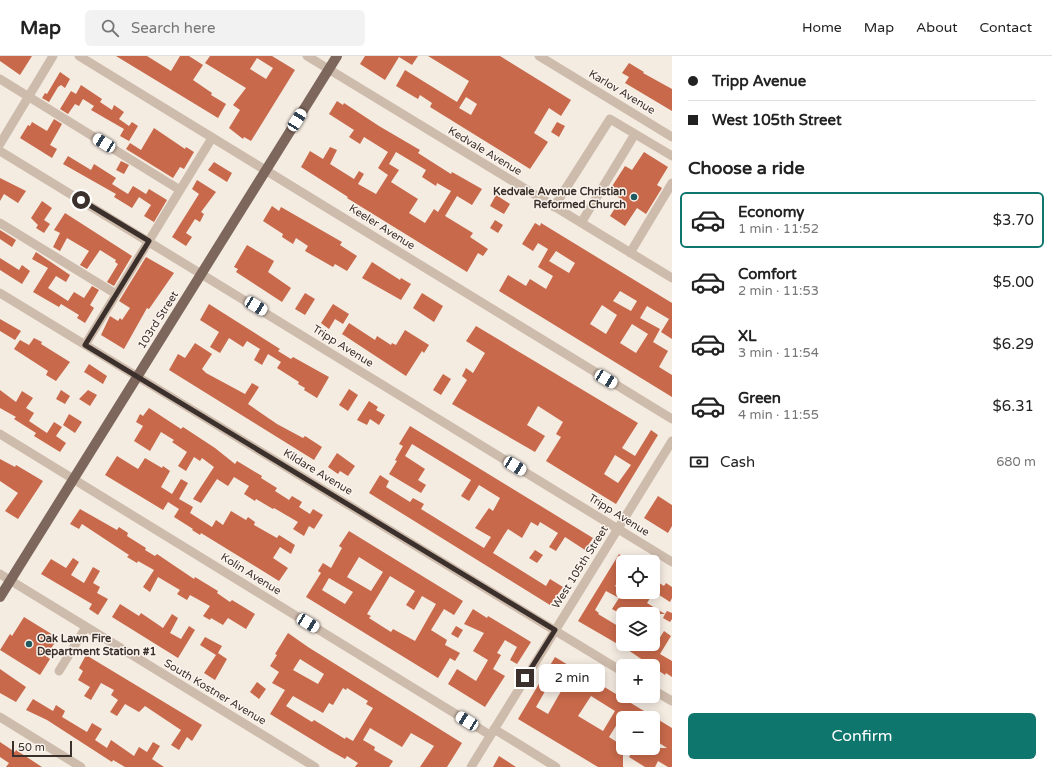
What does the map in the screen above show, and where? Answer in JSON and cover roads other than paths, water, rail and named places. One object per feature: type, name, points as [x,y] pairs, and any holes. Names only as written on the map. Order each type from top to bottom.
[{"type":"main road","name":"103rd Street","points":[[0,597],[337,56]]},
{"type":"street","points":[[0,144],[53,56]]},
{"type":"street","name":"Keeler Avenue","points":[[79,56],[672,419]]},
{"type":"street","name":"Kedvale Avenue","points":[[307,56],[672,278]]},
{"type":"street","name":"Karlov Avenue","points":[[539,56],[672,137]]},
{"type":"street","points":[[0,79],[180,190]]},
{"type":"street","points":[[554,207],[610,119],[672,156]]},
{"type":"street","points":[[581,223],[634,134]]},
{"type":"street","points":[[85,345],[212,138]]},
{"type":"street","name":"Tripp Avenue","points":[[0,151],[202,273],[672,562]]},
{"type":"street","points":[[630,253],[672,183]]},
{"type":"street","points":[[0,223],[116,294]]},
{"type":"street","name":"Kildare Avenue","points":[[0,293],[616,668]]},
{"type":"street","name":"Kolin Avenue","points":[[0,434],[492,732],[556,767]]},
{"type":"street","name":"West 105th Street","points":[[470,767],[672,441]]},
{"type":"street","name":"South Kostner Avenue","points":[[0,574],[316,767]]},
{"type":"street","points":[[59,671],[86,627]]},
{"type":"street","points":[[660,694],[672,701]]},
{"type":"street","points":[[0,717],[81,767]]},
{"type":"place","name":"Kedvale Avenue Christian Reformed Church","points":[[634,197]]},
{"type":"place","name":"Oak Lawn Fire Department Station #1","points":[[29,644]]}]
